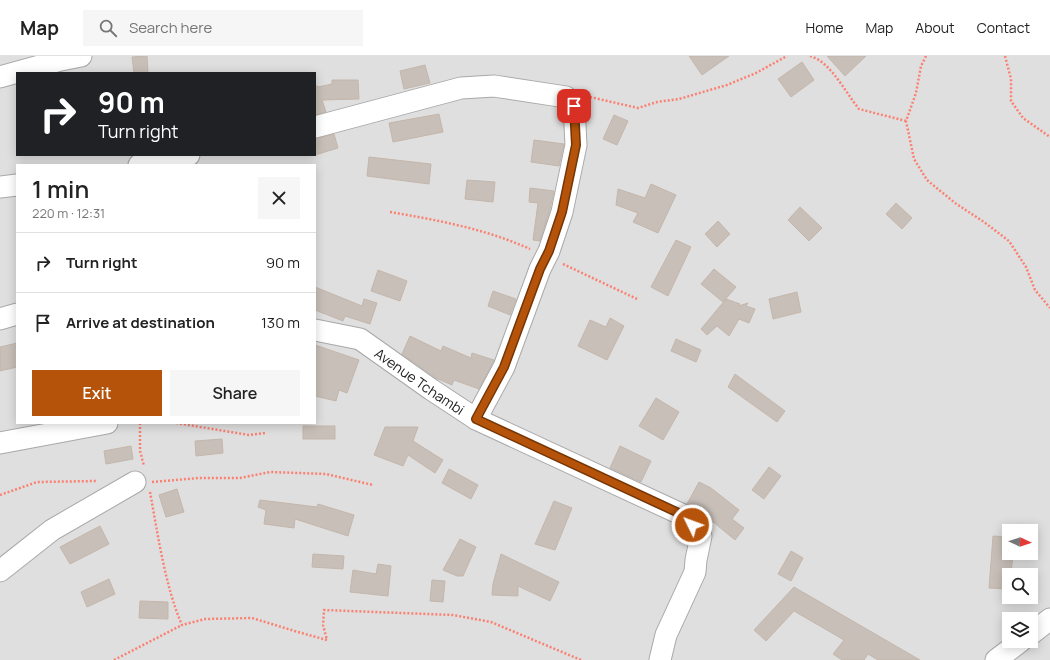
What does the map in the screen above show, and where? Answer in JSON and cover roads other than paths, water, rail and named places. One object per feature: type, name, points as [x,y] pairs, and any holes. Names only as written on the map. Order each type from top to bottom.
[{"type":"street","points":[[18,72],[61,60],[82,56]]},
{"type":"street","points":[[0,77],[16,73]]},
{"type":"street","points":[[316,127],[460,88],[494,86],[566,97],[574,106],[576,145],[562,212],[504,367],[476,419]]},
{"type":"street","points":[[144,164],[184,156]]},
{"type":"street","points":[[0,187],[16,185]]},
{"type":"street","points":[[0,319],[16,314]]},
{"type":"street","name":"Avenue Tchambi","points":[[316,330],[360,338],[432,390],[476,419],[683,515],[701,536],[694,572],[666,635],[660,660]]},
{"type":"street","points":[[0,443],[102,424]]},
{"type":"street","points":[[0,570],[52,530],[142,483]]},
{"type":"street","points":[[1038,628],[1050,619]]},
{"type":"street","points":[[996,660],[1012,648]]}]
